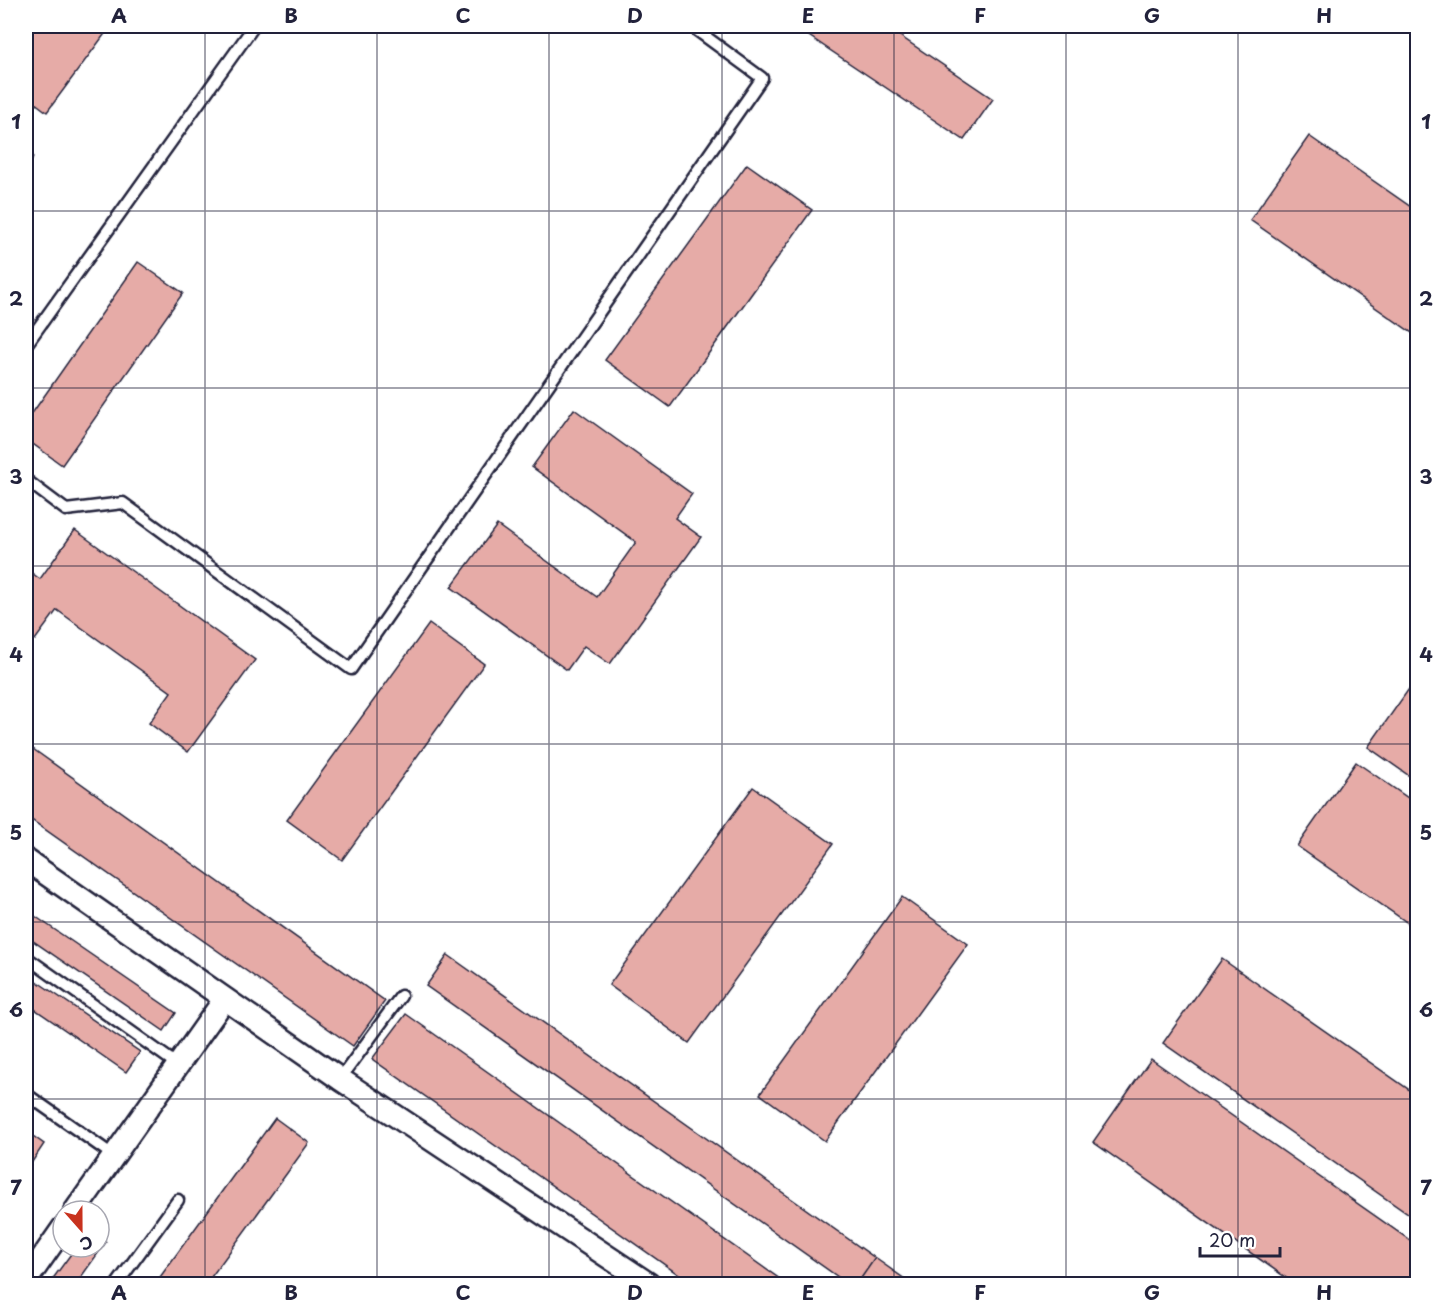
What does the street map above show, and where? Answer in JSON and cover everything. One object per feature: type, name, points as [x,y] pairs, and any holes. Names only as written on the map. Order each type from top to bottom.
[{"type":"street","points":[[26,860],[340,1079],[649,1284]]},
{"type":"street","points":[[84,1199],[224,1000]]},
{"type":"street","points":[[26,1281],[51,1245]]},
{"type":"lane","points":[[26,345],[254,26]]},
{"type":"lane","points":[[26,480],[66,510],[123,503],[351,669],[762,78],[691,26]]},
{"type":"lane","points":[[26,957],[178,1065]]},
{"type":"lane","points":[[340,1079],[401,996]]},
{"type":"lane","points":[[26,1094],[114,1156]]},
{"type":"lane","points":[[117,1284],[178,1200]]},
{"type":"building","points":[[29,26],[42,29],[44,26],[100,26],[107,31],[47,112],[26,96],[26,31]]},
{"type":"building","points":[[794,26],[885,26],[993,99],[964,140]]},
{"type":"building","points":[[1309,136],[1418,212],[1418,337],[1250,220]]},
{"type":"building","points":[[747,164],[812,210],[670,407],[605,360]]},
{"type":"building","points":[[138,262],[183,293],[62,465],[26,439],[26,422]]},
{"type":"building","points":[[574,409],[692,494],[675,518],[701,537],[610,664],[584,646],[567,670],[451,587],[497,525],[597,597],[636,542],[532,467]]},
{"type":"building","points":[[75,530],[255,660],[188,752],[149,723],[171,692],[57,610],[35,640],[26,633],[26,569],[40,579]]},
{"type":"building","points":[[429,624],[484,664],[342,860],[287,820]]},
{"type":"building","points":[[1418,676],[1418,782],[1368,747]]},
{"type":"building","points":[[26,744],[385,1001],[353,1046],[26,816]]},
{"type":"building","points":[[1356,762],[1418,805],[1418,930],[1297,846]]},
{"type":"building","points":[[753,787],[833,844],[689,1043],[609,985]]},
{"type":"building","points":[[902,897],[968,944],[825,1141],[760,1094]]},
{"type":"building","points":[[26,910],[176,1013],[164,1031],[26,936]]},
{"type":"building","points":[[448,955],[875,1258],[857,1284],[848,1284],[426,986]]},
{"type":"building","points":[[1222,959],[1418,1096],[1418,1221],[1163,1043]]},
{"type":"building","points":[[26,974],[140,1052],[126,1072],[26,1003]]},
{"type":"building","points":[[406,1014],[787,1284],[692,1284],[372,1059]]},
{"type":"building","points":[[1151,1059],[1418,1246],[1418,1284],[1295,1284],[1093,1142]]},
{"type":"building","points":[[275,1118],[309,1143],[206,1284],[155,1284]]},
{"type":"building","points":[[26,1131],[44,1144],[26,1171]]},
{"type":"building","points":[[875,1258],[912,1284],[857,1284]]},
{"type":"building","points":[[67,1259],[94,1259],[76,1284],[49,1284]]}]
